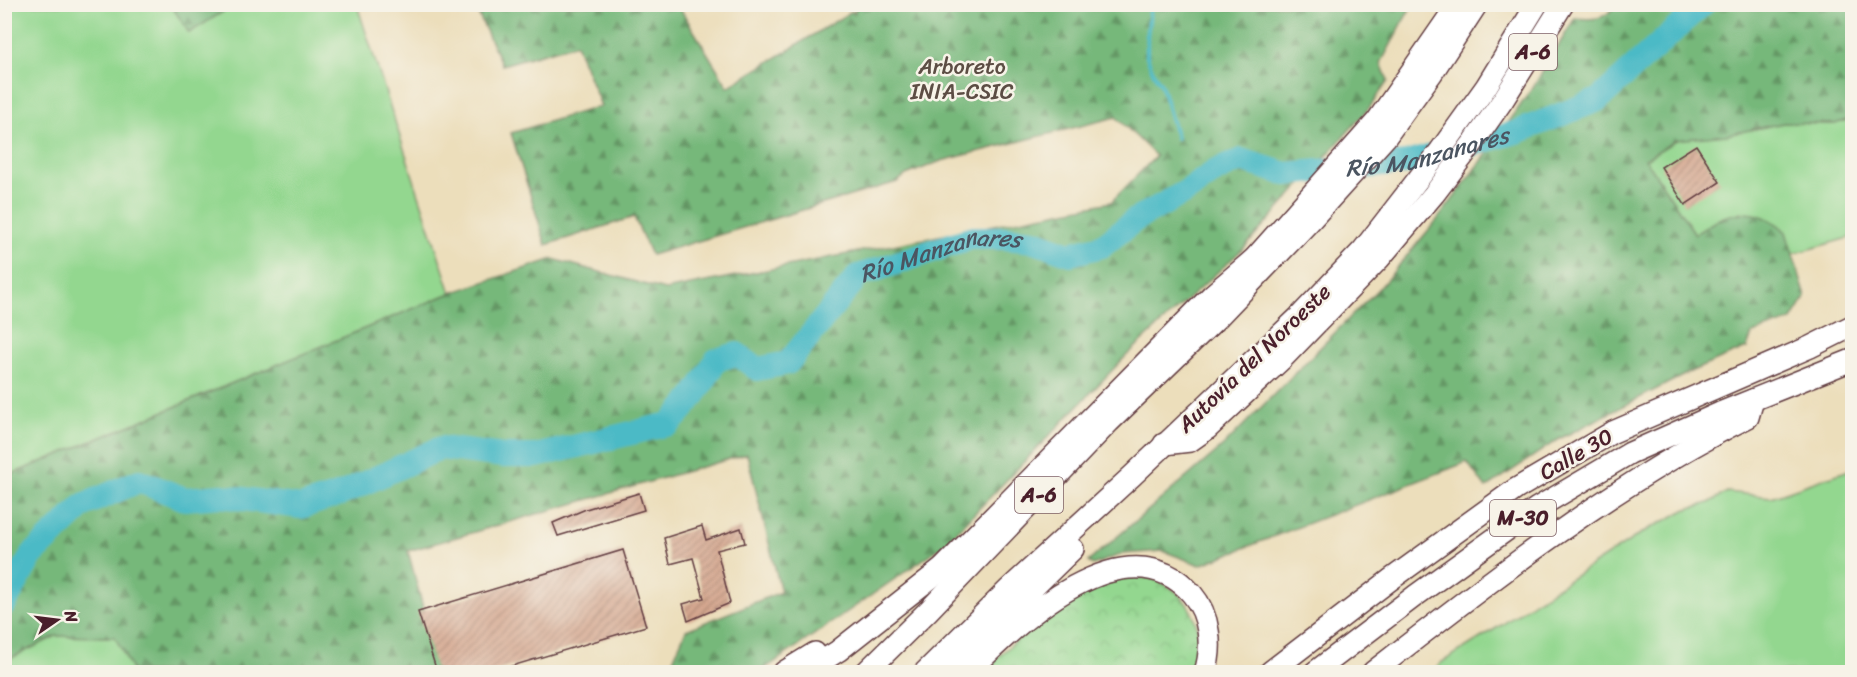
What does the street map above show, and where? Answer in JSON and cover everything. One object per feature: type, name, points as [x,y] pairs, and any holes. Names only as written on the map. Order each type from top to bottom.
[{"type":"highway","name":"A-6","points":[[1438,50],[1458,4]]},
{"type":"highway","name":"A-6","points":[[866,672],[899,641],[1109,422],[1152,381],[1194,327],[1259,265],[1328,178],[1477,4]]},
{"type":"highway","name":"Autovía del Noroeste","points":[[925,672],[1009,589],[1164,444],[1306,323],[1440,152],[1486,87],[1537,4]]},
{"type":"highway","name":"A-6","points":[[1306,323],[1379,259],[1428,202],[1503,100],[1563,4]]},
{"type":"highway","points":[[805,672],[838,651],[883,617],[942,568],[1212,295],[1259,265]]},
{"type":"highway","name":"Calle 30","points":[[1270,672],[1390,580],[1516,489],[1613,432],[1852,326]]},
{"type":"highway","name":"Calle 30","points":[[1315,672],[1537,508],[1630,453],[1852,360]]},
{"type":"highway","points":[[1373,672],[1574,520],[1696,443],[1748,417],[1753,400]]},
{"type":"highway","points":[[951,672],[997,623],[1080,542],[1132,476]]},
{"type":"highway","points":[[784,672],[832,644],[894,601],[983,526]]},
{"type":"highway","points":[[969,672],[1011,632],[1081,582],[1116,570],[1146,568],[1174,578],[1196,598],[1207,626],[1209,661],[1205,672]]},
{"type":"green space","points":[[1618,4],[1852,5],[1852,118],[1835,124],[1783,123],[1726,135],[1676,140],[1645,159],[1695,234],[1719,219],[1746,213],[1771,220],[1786,232],[1806,297],[1792,320],[1752,334],[1747,348],[1692,371],[1559,439],[1486,488],[1467,462],[1200,565],[1163,551],[1122,554],[1093,565],[1088,562],[1224,445],[1384,283],[1437,220],[1487,154],[1535,84],[1575,18],[1598,18]]},
{"type":"green space","points":[[5,5],[357,5],[451,293],[5,477]]},
{"type":"green space","points":[[171,5],[234,5],[189,33]]},
{"type":"green space","name":"Arboreto INIA-CSIC","points":[[474,5],[678,5],[728,87],[852,11],[854,14],[857,5],[1412,5],[1381,63],[1388,81],[1370,107],[1245,247],[1126,356],[944,545],[760,672],[668,672],[686,630],[781,592],[747,454],[408,551],[440,672],[133,672],[115,637],[56,636],[5,661],[5,477],[451,293],[553,259],[665,290],[1111,202],[1156,156],[1116,117],[941,161],[906,175],[897,182],[651,255],[634,217],[546,245],[511,133],[601,106],[576,44],[502,65]]},
{"type":"green space","points":[[1852,118],[1852,237],[1793,254],[1742,212],[1719,219],[1695,234],[1645,159],[1676,140],[1704,134],[1725,135],[1783,123],[1835,124]]},
{"type":"green space","points":[[1852,469],[1852,672],[1432,672],[1442,662],[1645,531],[1687,509],[1709,503],[1727,492],[1771,497]]},
{"type":"green space","points":[[1120,578],[1153,579],[1167,585],[1187,604],[1198,630],[1199,658],[1195,672],[980,672],[1038,622],[1089,590]]},
{"type":"green space","points":[[56,636],[116,637],[133,672],[5,672],[5,661]]},
{"type":"building","points":[[1696,145],[1720,182],[1685,205],[1661,167]]},
{"type":"building","points":[[639,493],[644,510],[558,536],[553,523],[586,509]]},
{"type":"building","points":[[702,526],[706,540],[741,528],[745,543],[717,550],[730,603],[688,621],[683,604],[704,598],[693,558],[670,564],[664,538]]},
{"type":"building","points":[[623,550],[646,626],[492,672],[437,672],[418,612]]},
{"type":"waterway","points":[[1151,4],[1147,57],[1161,84],[1177,138]]},
{"type":"waterway","name":"Río Manzanares","points":[[4,605],[32,555],[84,505],[139,481],[185,499],[221,496],[301,507],[341,494],[441,448],[504,456],[536,456],[669,424],[695,394],[716,360],[737,354],[757,369],[788,363],[858,276],[971,238],[1034,241],[1070,254],[1102,246],[1135,220],[1187,191],[1216,171],[1241,160],[1286,174],[1406,163],[1517,132],[1598,100],[1703,4]]},
{"type":"waterway","points":[[1190,178],[1190,189]]}]
